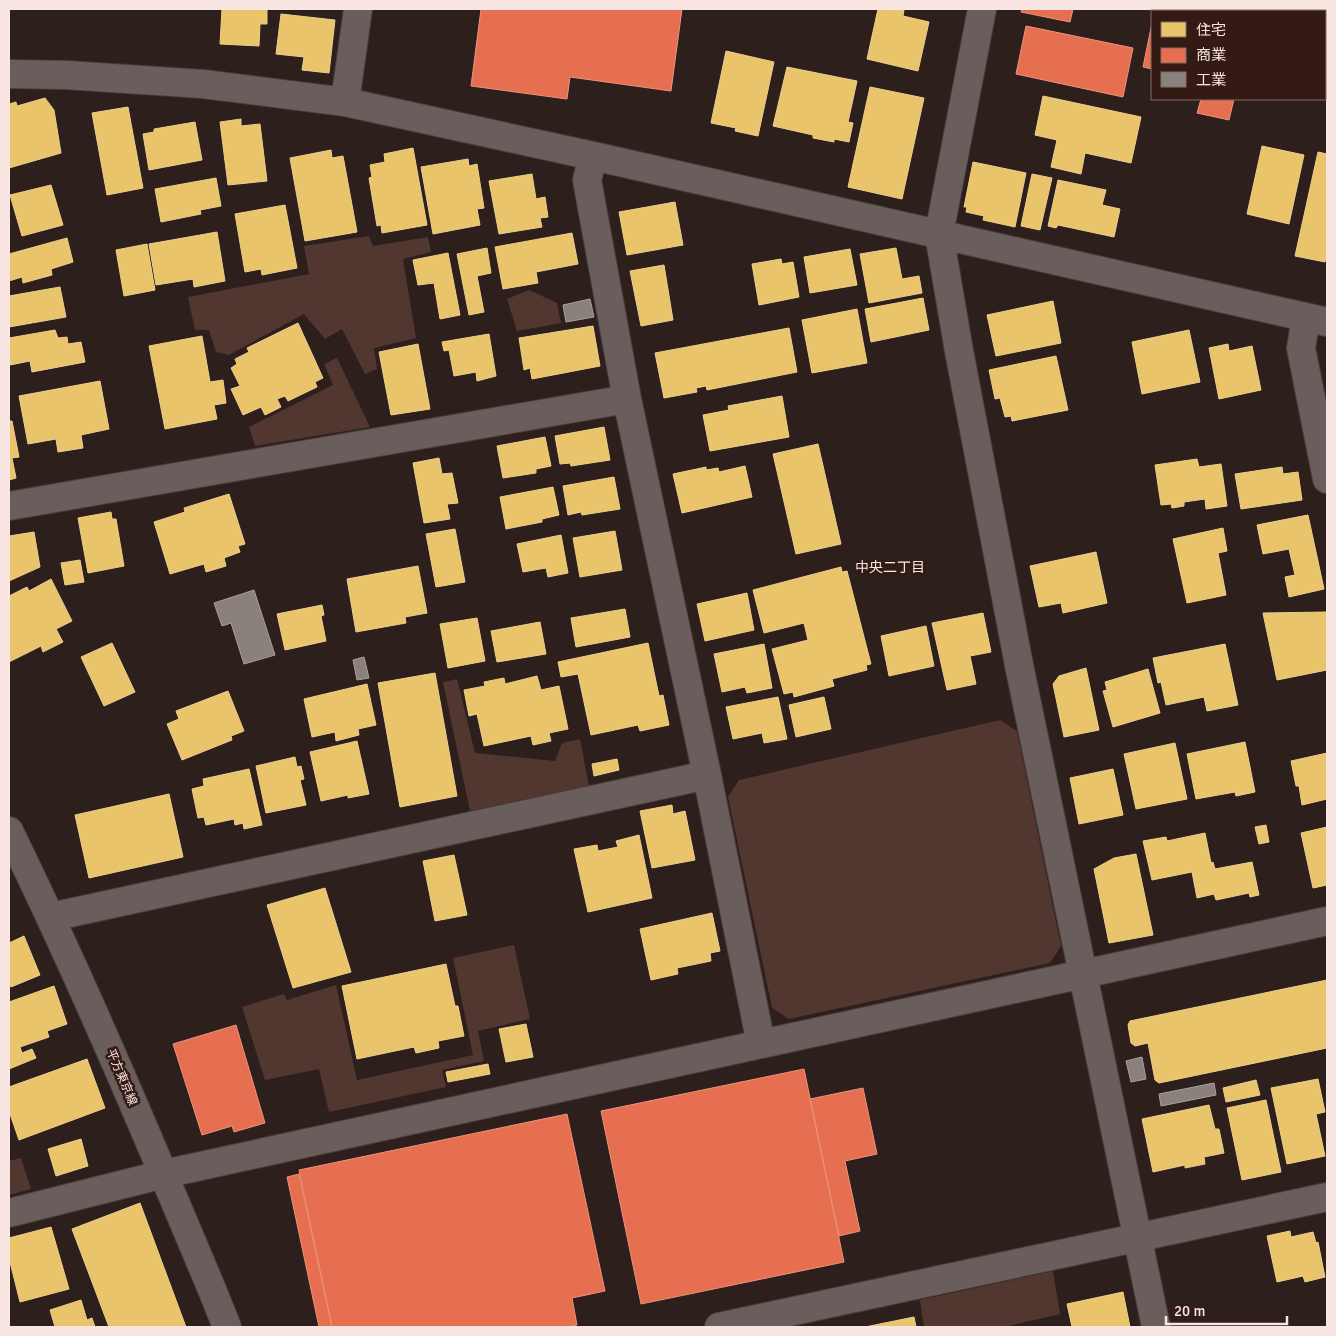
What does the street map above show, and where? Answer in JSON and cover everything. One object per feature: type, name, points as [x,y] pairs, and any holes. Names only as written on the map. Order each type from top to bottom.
[{"type":"street","points":[[345,102],[358,9]]},
{"type":"street","points":[[982,9],[939,234],[959,351],[1016,645],[1156,1327]]},
{"type":"street","points":[[9,74],[66,75],[203,84],[345,102],[593,156],[1316,320],[1301,348],[1327,479]]},
{"type":"street","points":[[593,156],[587,180],[627,399],[707,775],[761,1044]]},
{"type":"street","points":[[9,506],[627,399]]},
{"type":"street","points":[[51,917],[707,775]]},
{"type":"street","name":"平方東京線","points":[[9,831],[51,917],[164,1174],[227,1327]]},
{"type":"street","points":[[9,1213],[164,1174],[1327,921]]},
{"type":"street","points":[[719,1327],[1327,1197]]},
{"type":"shaded area","points":[[369,236],[373,246],[428,237],[431,252],[403,259],[416,338],[374,348],[377,369],[365,374],[342,329],[325,339],[304,314],[229,355],[216,352],[209,330],[195,330],[188,297],[309,274],[304,246]]},
{"type":"shaded area","points":[[529,290],[557,303],[561,323],[517,331],[507,299]]},
{"type":"shaded area","points":[[337,358],[370,427],[255,446],[249,427],[333,385],[324,364]]},
{"type":"shaded area","points":[[457,679],[475,753],[555,761],[562,743],[580,739],[589,786],[470,811],[443,682]]},
{"type":"shaded area","points":[[1000,720],[1017,731],[1061,946],[1050,963],[789,1019],[772,1008],[728,797],[739,780]]},
{"type":"shaded area","points":[[514,945],[530,1019],[478,1031],[484,1061],[442,1070],[446,1087],[329,1112],[319,1069],[265,1080],[242,1007],[284,994],[287,1000],[336,985],[357,1080],[473,1055],[453,958]]},
{"type":"shaded area","points":[[21,1158],[31,1189],[9,1195],[9,1161]]},
{"type":"shaded area","points":[[1053,1271],[1060,1314],[1004,1327],[924,1327],[920,1300]]},
{"type":"building: 住宅","points":[[222,9],[267,9],[267,24],[260,24],[259,46],[220,44]]},
{"type":"building: 住宅","points":[[878,9],[904,10],[903,16],[929,22],[918,71],[867,59]]},
{"type":"building: 住宅","points":[[281,14],[335,20],[329,73],[302,70],[304,57],[276,54]]},
{"type":"building: 住宅","points":[[726,51],[774,62],[758,136],[735,131],[736,128],[711,123]]},
{"type":"building: 住宅","points":[[787,67],[857,81],[848,122],[853,123],[849,142],[834,139],[834,142],[813,138],[813,135],[773,126]]},
{"type":"building: 住宅","points":[[870,87],[924,98],[902,199],[848,187]]},
{"type":"building: 住宅","points":[[1043,96],[1141,117],[1131,163],[1085,153],[1081,174],[1051,167],[1057,140],[1035,135]]},
{"type":"building: 住宅","points":[[45,98],[54,110],[61,153],[9,168],[9,104],[16,102],[17,106]]},
{"type":"building: 住宅","points":[[128,107],[143,188],[107,195],[92,113]]},
{"type":"building: 住宅","points":[[241,119],[241,126],[260,124],[267,181],[228,185],[220,122]]},
{"type":"building: 住宅","points":[[195,122],[202,160],[149,170],[143,134],[154,132],[154,129]]},
{"type":"building: 住宅","points":[[1262,146],[1304,155],[1289,224],[1247,214]]},
{"type":"building: 住宅","points":[[413,148],[427,225],[382,233],[381,225],[377,226],[369,178],[372,177],[370,165],[385,162],[384,154]]},
{"type":"building: 住宅","points":[[331,150],[332,158],[343,156],[357,232],[305,241],[290,158]]},
{"type":"building: 住宅","points":[[1318,152],[1327,154],[1327,254],[1325,262],[1295,256]]},
{"type":"building: 住宅","points":[[468,159],[469,166],[477,164],[484,208],[477,209],[480,225],[433,234],[421,167]]},
{"type":"building: 住宅","points":[[973,162],[1026,173],[1015,227],[983,220],[984,216],[966,212],[967,207],[964,207]]},
{"type":"building: 住宅","points":[[532,174],[536,199],[545,197],[548,217],[540,218],[542,227],[499,234],[489,181]]},
{"type":"building: 住宅","points":[[1032,174],[1052,178],[1040,230],[1021,226]]},
{"type":"building: 住宅","points":[[216,178],[221,206],[200,210],[201,214],[161,222],[155,189]]},
{"type":"building: 住宅","points":[[1058,180],[1106,190],[1102,205],[1120,209],[1114,237],[1058,225],[1056,228],[1048,226]]},
{"type":"building: 住宅","points":[[51,185],[63,225],[22,236],[10,195]]},
{"type":"building: 住宅","points":[[675,202],[683,245],[627,255],[619,212]]},
{"type":"building: 住宅","points":[[285,205],[297,268],[262,275],[261,269],[245,272],[235,214]]},
{"type":"building: 住宅","points":[[217,232],[225,281],[194,287],[193,279],[156,285],[149,244]]},
{"type":"building: 住宅","points":[[572,233],[578,264],[536,272],[538,283],[503,289],[495,247]]},
{"type":"building: 住宅","points":[[67,238],[73,262],[51,269],[52,275],[23,283],[22,277],[9,281],[9,254]]},
{"type":"building: 住宅","points":[[147,244],[155,290],[124,296],[116,250]]},
{"type":"building: 住宅","points":[[487,248],[491,273],[477,276],[484,312],[469,315],[457,254]]},
{"type":"building: 住宅","points":[[896,248],[902,279],[919,276],[922,293],[869,303],[860,254]]},
{"type":"building: 住宅","points":[[850,249],[857,285],[810,293],[804,257]]},
{"type":"building: 住宅","points":[[448,253],[460,315],[440,319],[434,283],[418,285],[413,260]]},
{"type":"building: 住宅","points":[[781,259],[782,264],[793,262],[799,297],[759,305],[752,264]]},
{"type":"building: 住宅","points":[[664,265],[673,320],[641,326],[630,271]]},
{"type":"building: 住宅","points":[[60,287],[66,317],[9,327],[9,296]]},
{"type":"building: 住宅","points":[[923,298],[929,330],[871,342],[865,309]]},
{"type":"building: 住宅","points":[[1053,301],[1061,343],[996,356],[987,315]]},
{"type":"building: 住宅","points":[[857,309],[867,363],[812,373],[802,320]]},
{"type":"building: 住宅","points":[[298,323],[323,378],[315,382],[317,387],[288,401],[285,396],[277,399],[281,407],[265,415],[261,407],[243,415],[231,389],[240,386],[231,368],[237,364],[235,359],[249,352],[247,348]]},
{"type":"building: 住宅","points":[[593,326],[600,366],[532,379],[530,368],[524,370],[519,338]]},
{"type":"building: 住宅","points":[[789,328],[797,372],[707,390],[706,386],[696,388],[697,392],[664,398],[655,353]]},
{"type":"building: 住宅","points":[[55,330],[58,338],[67,337],[68,344],[81,342],[85,362],[32,372],[30,361],[10,365],[9,338]]},
{"type":"building: 住宅","points":[[1189,330],[1200,382],[1142,394],[1132,342]]},
{"type":"building: 住宅","points":[[489,334],[496,376],[477,381],[476,372],[454,376],[449,350],[444,351],[442,342]]},
{"type":"building: 住宅","points":[[202,336],[210,382],[223,380],[226,403],[214,405],[217,419],[165,429],[149,346]]},
{"type":"building: 住宅","points":[[418,344],[430,409],[391,415],[379,352]]},
{"type":"building: 住宅","points":[[1228,344],[1229,351],[1252,346],[1261,390],[1219,399],[1209,348]]},
{"type":"building: 住宅","points":[[1056,356],[1068,410],[1012,421],[1011,416],[1005,417],[1000,398],[995,399],[989,370]]},
{"type":"building: 住宅","points":[[100,381],[109,429],[81,435],[83,448],[58,452],[56,439],[28,444],[19,396]]},
{"type":"building: 住宅","points":[[782,396],[789,437],[710,451],[703,415],[729,410],[728,406]]},
{"type":"building: 住宅","points":[[9,421],[12,421],[19,457],[12,458],[16,478],[9,480]]},
{"type":"building: 住宅","points":[[604,427],[610,460],[571,466],[570,463],[560,464],[555,436]]},
{"type":"building: 住宅","points":[[545,437],[551,466],[536,469],[536,473],[503,478],[497,446]]},
{"type":"building: 住宅","points":[[818,444],[841,544],[796,554],[773,454]]},
{"type":"building: 住宅","points":[[439,458],[442,474],[452,473],[458,503],[447,504],[450,519],[424,523],[413,463]]},
{"type":"building: 住宅","points":[[1197,459],[1199,467],[1221,464],[1227,506],[1206,509],[1205,499],[1184,502],[1184,506],[1172,508],[1171,504],[1161,505],[1155,465]]},
{"type":"building: 住宅","points":[[745,466],[752,497],[682,513],[673,474],[706,467],[706,470],[718,468],[719,472]]},
{"type":"building: 住宅","points":[[1282,467],[1283,474],[1298,472],[1302,500],[1241,509],[1235,474]]},
{"type":"building: 住宅","points":[[614,477],[620,509],[582,515],[581,512],[568,515],[563,486]]},
{"type":"building: 住宅","points":[[553,487],[559,515],[542,519],[542,522],[506,529],[500,497]]},
{"type":"building: 住宅","points":[[229,494],[245,544],[238,546],[240,552],[224,558],[226,566],[206,572],[204,564],[170,574],[154,522],[185,512],[184,508]]},
{"type":"building: 住宅","points":[[111,512],[112,519],[116,519],[124,566],[88,573],[78,518]]},
{"type":"building: 住宅","points":[[1308,515],[1324,589],[1289,597],[1285,577],[1295,575],[1289,549],[1263,554],[1257,525]]},
{"type":"building: 住宅","points":[[1223,528],[1227,551],[1218,553],[1226,595],[1187,603],[1173,539]]},
{"type":"building: 住宅","points":[[455,529],[465,582],[436,587],[426,534]]},
{"type":"building: 住宅","points":[[615,531],[622,570],[580,577],[573,538]]},
{"type":"building: 住宅","points":[[34,532],[40,567],[9,581],[9,536]]},
{"type":"building: 住宅","points":[[561,535],[568,573],[548,577],[546,568],[523,572],[517,544]]},
{"type":"building: 住宅","points":[[1096,552],[1107,603],[1063,613],[1061,603],[1039,607],[1030,566]]},
{"type":"building: 住宅","points":[[80,560],[84,582],[65,585],[61,563]]},
{"type":"building: 住宅","points":[[418,566],[427,613],[405,617],[406,623],[356,632],[347,579]]},
{"type":"building: 住宅","points":[[841,567],[842,572],[847,571],[871,664],[866,665],[867,670],[832,679],[834,686],[794,697],[793,692],[784,694],[772,649],[808,640],[804,623],[764,633],[753,590]]},
{"type":"building: 住宅","points":[[51,579],[72,621],[56,629],[63,642],[43,652],[41,646],[9,662],[9,596],[27,587],[29,591]]},
{"type":"building: 住宅","points":[[747,593],[754,630],[705,641],[697,604]]},
{"type":"building: 住宅","points":[[322,605],[324,615],[321,616],[326,641],[285,650],[277,614]]},
{"type":"building: 住宅","points":[[625,609],[630,637],[576,647],[571,618]]},
{"type":"building: 住宅","points":[[1327,612],[1327,670],[1277,680],[1263,613]]},
{"type":"building: 住宅","points":[[983,613],[991,652],[970,656],[976,684],[947,690],[932,623]]},
{"type":"building: 住宅","points":[[477,618],[485,661],[448,668],[440,624]]},
{"type":"building: 住宅","points":[[540,622],[546,654],[497,662],[491,631]]},
{"type":"building: 住宅","points":[[926,626],[934,666],[889,676],[881,636]]},
{"type":"building: 住宅","points":[[112,643],[135,692],[104,706],[81,657]]},
{"type":"building: 住宅","points":[[648,643],[659,696],[663,695],[669,725],[640,731],[638,725],[591,735],[578,674],[561,677],[558,662]]},
{"type":"building: 住宅","points":[[764,644],[772,688],[747,693],[745,687],[722,692],[714,654]]},
{"type":"building: 住宅","points":[[1225,644],[1238,705],[1207,711],[1204,697],[1166,705],[1161,682],[1158,683],[1153,658]]},
{"type":"building: 住宅","points":[[1086,668],[1099,730],[1064,737],[1053,684],[1059,676]]},
{"type":"building: 住宅","points":[[1148,669],[1160,713],[1113,727],[1103,691],[1107,690],[1105,682]]},
{"type":"building: 住宅","points":[[435,673],[457,796],[400,807],[378,683]]},
{"type":"building: 住宅","points":[[537,676],[541,690],[559,686],[568,729],[549,733],[551,741],[533,745],[531,736],[484,746],[477,714],[469,716],[464,690],[485,686],[484,682],[504,678],[505,684]]},
{"type":"building: 住宅","points":[[367,684],[376,725],[358,729],[359,735],[336,741],[335,732],[312,737],[304,699]]},
{"type":"building: 住宅","points":[[228,691],[244,731],[231,736],[232,740],[182,760],[167,724],[179,719],[176,711]]},
{"type":"building: 住宅","points":[[778,697],[787,739],[764,743],[762,733],[733,739],[726,707]]},
{"type":"building: 住宅","points":[[824,697],[831,729],[796,737],[789,705]]},
{"type":"building: 住宅","points":[[357,741],[369,794],[348,798],[348,795],[321,801],[310,752]]},
{"type":"building: 住宅","points":[[1245,742],[1255,792],[1236,796],[1235,792],[1196,799],[1187,754]]},
{"type":"building: 住宅","points":[[1175,743],[1187,799],[1136,809],[1124,754]]},
{"type":"building: 住宅","points":[[1327,753],[1327,799],[1302,805],[1299,786],[1296,786],[1291,761]]},
{"type":"building: 住宅","points":[[295,757],[297,767],[301,766],[304,779],[300,780],[306,805],[266,813],[256,766]]},
{"type":"building: 住宅","points":[[617,759],[619,770],[594,776],[592,764]]},
{"type":"building: 住宅","points":[[249,769],[262,825],[244,829],[243,823],[235,825],[234,819],[206,825],[204,817],[198,818],[192,789],[204,786],[203,779]]},
{"type":"building: 住宅","points":[[1113,769],[1123,815],[1079,824],[1070,778]]},
{"type":"building: 住宅","points":[[169,794],[183,857],[89,878],[75,815]]},
{"type":"building: 住宅","points":[[672,805],[673,814],[685,811],[695,860],[652,868],[640,811]]},
{"type":"building: 住宅","points":[[1266,825],[1269,842],[1259,844],[1255,827]]},
{"type":"building: 住宅","points":[[1327,827],[1327,885],[1313,888],[1301,833]]},
{"type":"building: 住宅","points":[[1205,833],[1211,863],[1213,862],[1215,869],[1252,862],[1259,895],[1250,897],[1249,893],[1216,900],[1214,894],[1197,898],[1192,872],[1152,880],[1143,841],[1166,837],[1167,841]]},
{"type":"building: 住宅","points":[[639,835],[652,898],[588,912],[574,849],[597,845],[598,851],[618,847],[616,841]]},
{"type":"building: 住宅","points":[[1136,854],[1153,935],[1109,943],[1094,869],[1114,858]]},
{"type":"building: 住宅","points":[[454,855],[467,915],[435,921],[423,861]]},
{"type":"building: 住宅","points":[[325,888],[351,972],[293,988],[267,905]]},
{"type":"building: 住宅","points":[[712,913],[720,951],[710,953],[711,961],[677,968],[678,974],[651,980],[640,929]]},
{"type":"building: 住宅","points":[[24,936],[40,975],[11,987],[9,982],[9,943]]},
{"type":"building: 住宅","points":[[446,964],[464,1036],[438,1041],[439,1048],[416,1053],[414,1047],[357,1059],[342,986]]},
{"type":"building: 住宅","points":[[1327,980],[1327,1048],[1159,1083],[1155,1080],[1148,1043],[1135,1046],[1131,1043],[1128,1025],[1130,1021]]},
{"type":"building: 住宅","points":[[54,986],[67,1024],[47,1031],[49,1037],[20,1047],[22,1053],[32,1049],[36,1058],[9,1069],[9,1002]]},
{"type":"building: 住宅","points":[[526,1024],[533,1057],[506,1062],[499,1029]]},
{"type":"building: 住宅","points":[[87,1059],[105,1108],[19,1140],[9,1111],[9,1087]]},
{"type":"building: 住宅","points":[[488,1064],[490,1074],[448,1082],[446,1072]]},
{"type":"building: 住宅","points":[[1318,1079],[1325,1112],[1316,1114],[1325,1156],[1287,1164],[1271,1088]]},
{"type":"building: 住宅","points":[[1256,1080],[1260,1095],[1226,1102],[1223,1088]]},
{"type":"building: 住宅","points":[[1266,1100],[1281,1172],[1242,1180],[1227,1108]]},
{"type":"building: 住宅","points":[[1209,1105],[1215,1129],[1219,1129],[1224,1153],[1204,1157],[1205,1164],[1185,1168],[1185,1165],[1153,1172],[1142,1119]]},
{"type":"building: 住宅","points":[[81,1139],[88,1166],[56,1176],[48,1149]]},
{"type":"building: 住宅","points":[[140,1203],[186,1327],[109,1327],[72,1229]]},
{"type":"building: 住宅","points":[[51,1227],[69,1289],[20,1302],[9,1258],[9,1238]]},
{"type":"building: 住宅","points":[[1290,1231],[1291,1237],[1313,1232],[1316,1243],[1318,1242],[1325,1277],[1305,1282],[1303,1276],[1277,1282],[1267,1236]]},
{"type":"building: 住宅","points":[[1123,1292],[1130,1327],[1072,1327],[1067,1304]]},
{"type":"building: 住宅","points":[[81,1300],[87,1320],[92,1318],[95,1327],[55,1327],[50,1310]]},
{"type":"building: 住宅","points":[[914,1317],[916,1327],[865,1327]]},
{"type":"building: 商業","points":[[481,9],[682,9],[671,91],[570,77],[567,99],[471,86]]},
{"type":"building: 商業","points":[[1022,9],[1073,9],[1070,22],[1021,12]]},
{"type":"building: 商業","points":[[1155,9],[1221,9],[1220,10]]},
{"type":"building: 商業","points":[[1026,26],[1133,48],[1123,97],[1016,74]]},
{"type":"building: 商業","points":[[1151,28],[1151,69],[1143,67]]},
{"type":"building: 商業","points":[[1201,100],[1234,100],[1229,120],[1197,113]]},
{"type":"building: 商業","points":[[236,1025],[265,1123],[234,1132],[232,1126],[202,1135],[173,1044]]},
{"type":"building: 商業","points":[[804,1069],[844,1262],[641,1304],[601,1111]]},
{"type":"building: 商業","points":[[863,1088],[877,1154],[845,1161],[860,1231],[839,1236],[810,1099]]},
{"type":"building: 商業","points":[[567,1114],[605,1291],[572,1298],[577,1325],[567,1327],[332,1327],[299,1170]]},
{"type":"building: 商業","points":[[299,1174],[332,1327],[319,1327],[287,1177]]},
{"type":"building: 工業","points":[[590,299],[594,317],[566,322],[563,305]]},
{"type":"building: 工業","points":[[254,590],[275,655],[244,664],[231,623],[222,626],[214,603]]},
{"type":"building: 工業","points":[[364,657],[369,678],[357,680],[353,660]]},
{"type":"building: 工業","points":[[1142,1057],[1146,1079],[1131,1082],[1126,1061]]},
{"type":"building: 工業","points":[[1214,1083],[1216,1095],[1161,1106],[1159,1094]]},
{"type":"district","name":"中央二丁目","points":[[890,567]]}]
